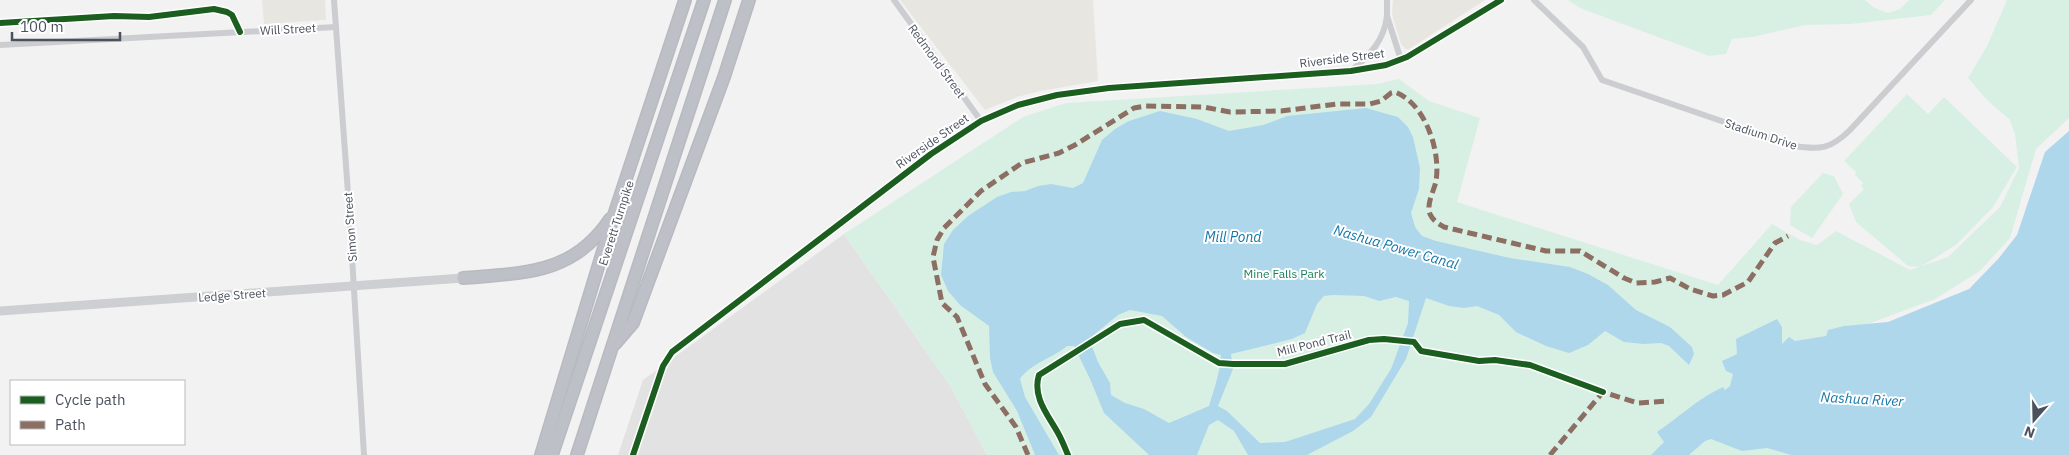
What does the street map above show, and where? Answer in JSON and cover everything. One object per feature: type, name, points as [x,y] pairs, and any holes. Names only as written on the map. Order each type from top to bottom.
[{"type":"highway","points":[[541,455],[618,204],[684,0]]},
{"type":"highway","name":"Everett Turnpike","points":[[552,455],[704,0]]},
{"type":"highway","points":[[577,455],[726,0]]},
{"type":"highway","points":[[612,347],[633,323],[721,86],[749,0]]},
{"type":"highway","points":[[463,278],[534,272],[558,264],[573,256],[590,242],[606,224],[618,204]]},
{"type":"street","name":"Simon Street","points":[[334,0],[364,455]]},
{"type":"street","name":"Redmond Street","points":[[894,0],[981,121]]},
{"type":"street","points":[[1387,0],[1388,16],[1401,60]]},
{"type":"street","name":"Riverside Street","points":[[633,455],[663,366],[672,352],[931,154],[981,121],[1018,105],[1057,95],[1141,86],[1373,68],[1401,60],[1501,0]]},
{"type":"street","name":"Stadium Drive","points":[[1534,0],[1583,47],[1602,80],[1794,146],[1810,148],[1826,147],[1841,138],[1971,0]]},
{"type":"street","points":[[1351,71],[1368,57],[1379,43],[1385,30],[1388,16]]},
{"type":"street","name":"Will Street","points":[[0,46],[336,26]]},
{"type":"street","name":"Ledge Street","points":[[0,311],[463,278]]},
{"type":"shaded area","points":[[262,0],[325,0],[326,20],[264,24]]},
{"type":"shaded area","points":[[900,0],[1093,0],[1098,81],[1017,97],[985,110]]},
{"type":"shaded area","points":[[1393,0],[1485,0],[1409,49],[1406,49],[1401,44],[1392,14]]},
{"type":"shaded area","points":[[844,234],[951,387],[987,455],[618,455],[643,380]]},
{"type":"green space","points":[[1568,0],[1865,0],[1873,7],[1888,13],[1900,9],[1909,0],[1945,0],[1931,15],[1851,24],[1805,25],[1753,37],[1732,39],[1726,54],[1709,56],[1580,8]]},
{"type":"green space","name":"Mine Falls Park","points":[[2007,0],[2069,0],[2069,118],[2036,149],[2010,238],[1980,271],[1935,299],[1868,324],[1828,330],[1826,336],[1781,344],[1782,327],[1767,448],[1791,455],[987,455],[951,387],[844,234],[1023,117],[1066,103],[1377,84],[1399,79],[1429,101],[1480,118],[1457,202],[1718,285],[1772,224],[1800,240],[1817,245],[1836,231],[1910,270],[1919,267],[1908,266],[1856,222],[1849,204],[1864,189],[1861,186],[1863,183],[1855,175],[1856,172],[1844,161],[1907,94],[1928,114],[1944,97],[2017,167],[1993,207],[1956,245],[1922,266],[1948,257],[2000,207],[2019,168],[2015,134],[2010,120],[1987,100],[1968,78],[1987,46]]},
{"type":"green space","points":[[1823,173],[1834,176],[1843,194],[1812,238],[1790,225],[1791,207]]},
{"type":"water","name":"Mill Pond","points":[[1366,108],[1398,117],[1408,127],[1413,137],[1420,168],[1419,189],[1411,213],[1415,227],[1422,236],[1510,258],[1570,267],[1588,274],[1608,285],[1636,310],[1670,327],[1692,347],[1694,354],[1689,365],[1669,346],[1661,343],[1624,342],[1605,331],[1588,345],[1569,353],[1546,346],[1516,332],[1499,315],[1477,306],[1464,308],[1449,306],[1426,298],[1406,359],[1371,417],[1353,431],[1307,455],[1248,455],[1234,431],[1218,420],[1209,425],[1197,455],[1149,455],[1104,413],[1074,346],[1067,346],[1030,369],[1020,379],[1025,397],[1059,455],[1035,455],[1017,411],[993,372],[990,358],[989,326],[960,305],[948,291],[941,275],[944,244],[953,230],[968,216],[997,197],[1038,186],[1051,184],[1073,188],[1083,183],[1102,140],[1115,129],[1129,121],[1160,111],[1197,119],[1229,131],[1263,125],[1287,116]],"holes":[[[1324,296],[1364,296],[1379,301],[1396,297],[1409,301],[1408,323],[1391,369],[1369,404],[1355,419],[1285,442],[1260,443],[1227,411],[1218,406],[1233,369],[1231,354],[1292,339],[1305,333],[1317,304]],[[1130,310],[1162,316],[1186,337],[1213,353],[1221,355],[1218,375],[1209,406],[1169,423],[1144,409],[1125,403],[1111,395],[1110,383],[1098,362],[1089,339],[1118,315]]]},
{"type":"water","name":"Nashua River","points":[[2069,131],[2069,455],[1791,455],[1767,448],[1742,451],[1711,439],[1705,441],[1689,455],[1651,455],[1664,442],[1657,432],[1706,397],[1723,387],[1725,390],[1730,386],[1733,374],[1726,371],[1722,361],[1737,354],[1736,339],[1777,319],[1782,327],[1782,344],[1789,337],[1795,341],[1826,336],[1828,330],[1844,326],[1888,322],[1969,289],[1999,258],[2017,235],[2045,152]]},
{"type":"marked path","points":[[1028,455],[1016,427],[985,384],[957,317],[942,303],[933,257],[937,240],[944,228],[981,191],[1022,163],[1059,153],[1134,108],[1145,106],[1203,107],[1230,112],[1281,111],[1337,104],[1370,104],[1381,101],[1395,92],[1415,106],[1429,129],[1436,156],[1437,169],[1429,210],[1436,222],[1444,227],[1546,251],[1580,251],[1624,278],[1636,283],[1655,282],[1670,278],[1690,289],[1713,296],[1723,295],[1748,282],[1775,243],[1788,236]]},
{"type":"marked path","points":[[1550,455],[1603,392],[1638,403],[1669,401]]},
{"type":"cycle path","points":[[633,455],[663,366],[672,352],[931,154],[981,121],[1018,105],[1057,95],[1109,88],[1351,71],[1386,65],[1407,57],[1501,0]]},
{"type":"cycle path","points":[[0,23],[114,16],[149,17],[214,9],[232,15],[240,32]]},
{"type":"cycle path","name":"Mill Pond Trail","points":[[1068,455],[1039,398],[1037,383],[1039,375],[1120,324],[1144,320],[1219,363],[1285,364],[1369,340],[1384,339],[1414,342],[1421,351],[1479,361],[1495,360],[1530,365],[1603,392]]},
{"type":"water label","name":"Nashua Power Canal","points":[[1396,247]]}]
